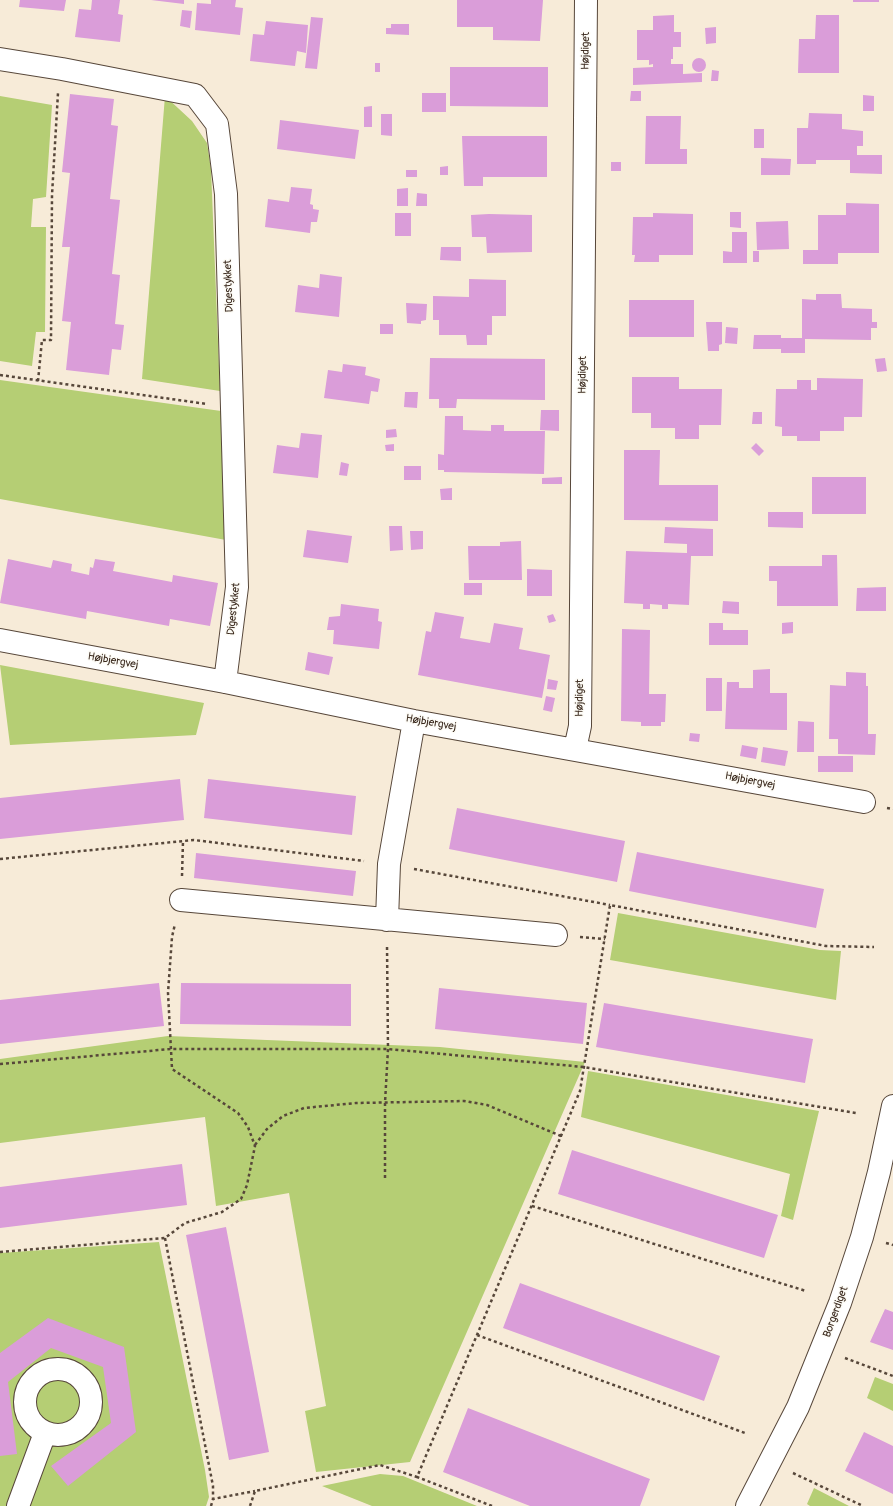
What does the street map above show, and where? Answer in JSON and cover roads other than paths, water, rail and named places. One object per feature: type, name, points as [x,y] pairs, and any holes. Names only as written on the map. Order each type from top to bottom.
[{"type":"street","name":"Højdiget","points":[[575,749],[580,726],[586,0]]},
{"type":"street","name":"Digestykket","points":[[0,59],[62,68],[195,95],[217,124],[226,194],[237,587],[225,682]]},
{"type":"street","name":"Højbjergvej","points":[[0,640],[225,682],[414,721],[864,802]]},
{"type":"street","points":[[387,920],[389,864],[414,721]]},
{"type":"street","points":[[181,900],[556,935]]},
{"type":"street","name":"Borgerdiget","points":[[747,1506],[798,1407],[823,1350],[840,1304],[862,1237],[879,1172],[893,1106]]},
{"type":"street","points":[[18,1506],[45,1433]]}]
